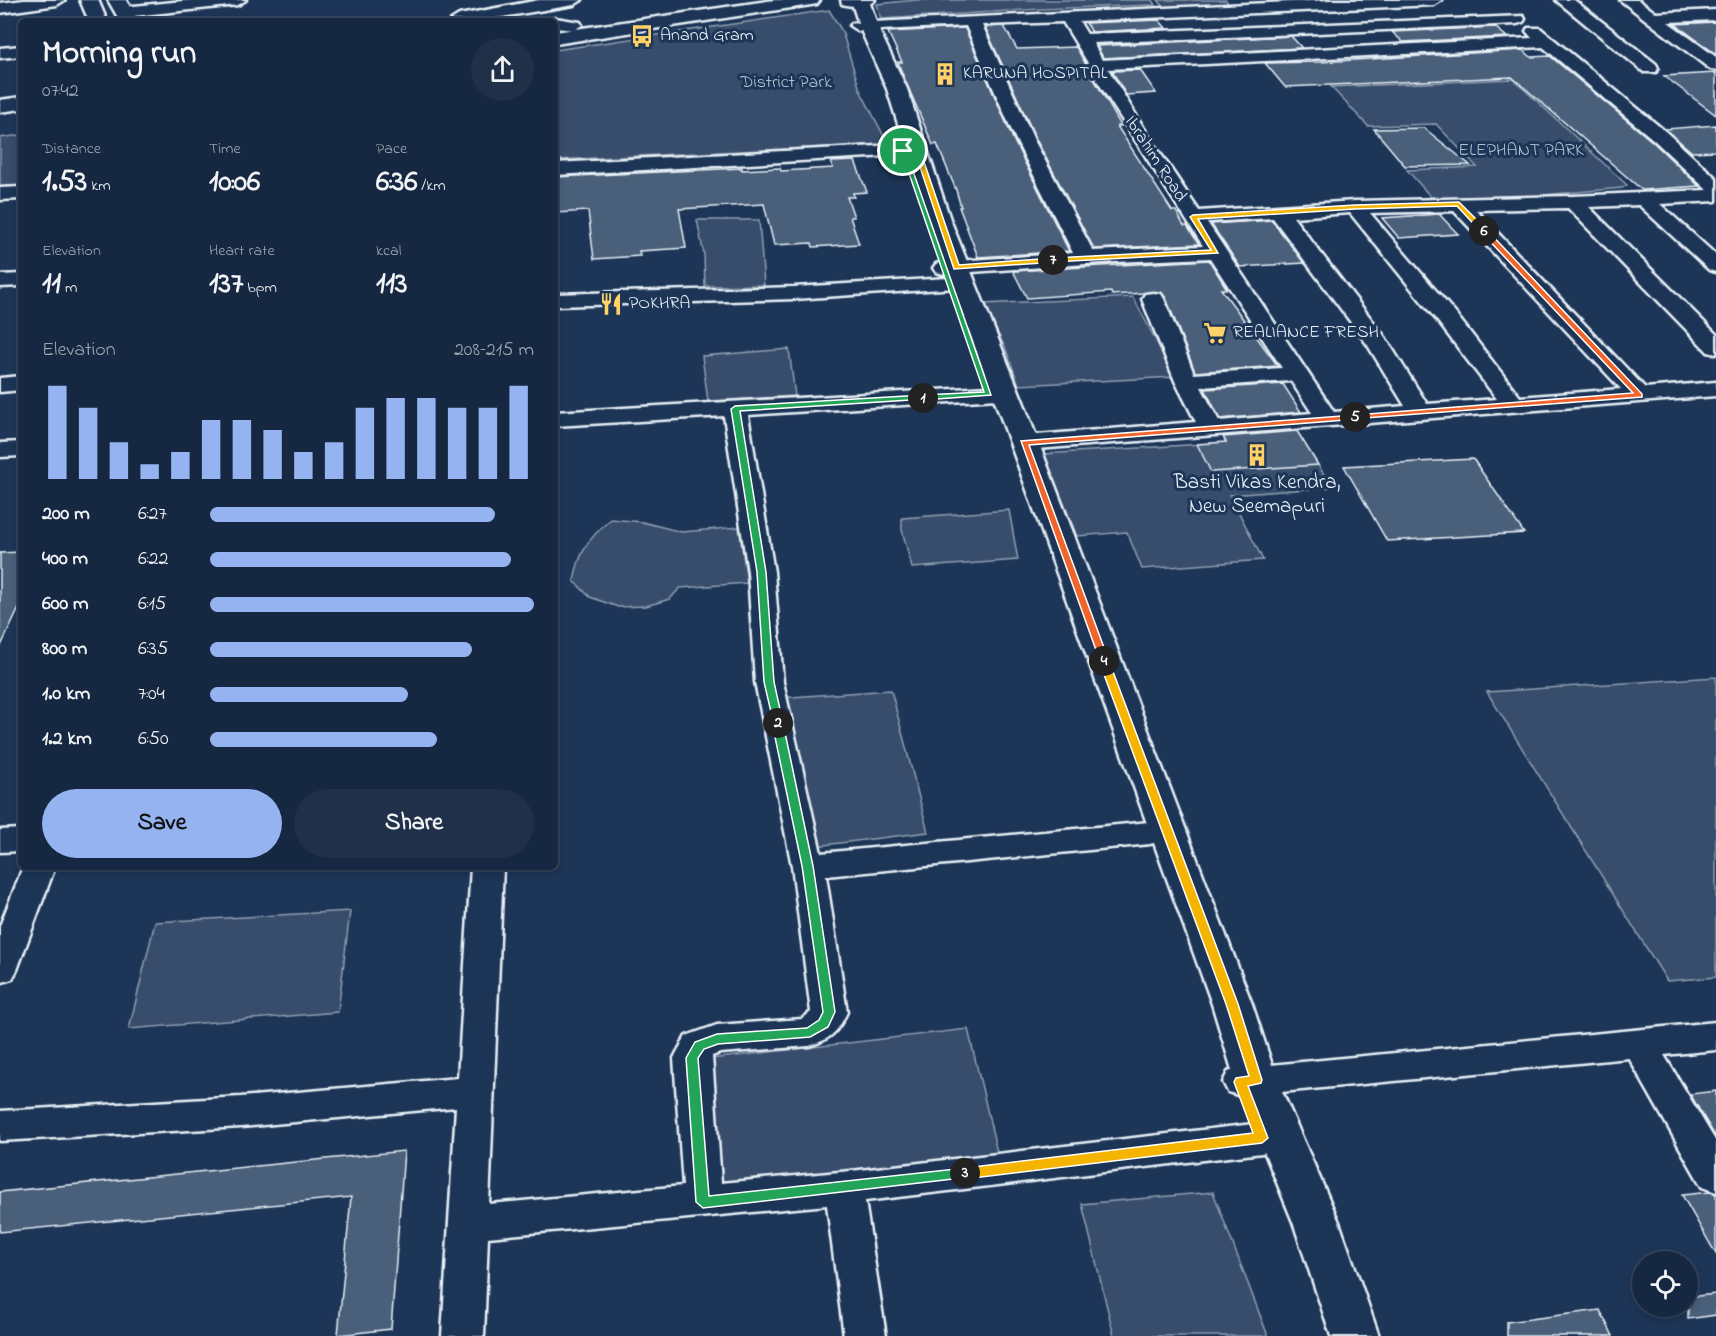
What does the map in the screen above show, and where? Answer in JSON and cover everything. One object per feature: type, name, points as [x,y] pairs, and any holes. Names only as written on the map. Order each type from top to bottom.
[{"type":"main road","points":[[89,0],[97,18]]},
{"type":"main road","points":[[558,25],[574,25],[748,0]]},
{"type":"main road","points":[[558,38],[811,0]]},
{"type":"main road","points":[[859,8],[910,151],[949,273],[997,393],[1150,833],[1248,1081],[1316,1222],[1354,1336]]},
{"type":"main road","points":[[0,106],[18,103]]},
{"type":"main road","points":[[0,120],[18,118]]},
{"type":"main road","points":[[997,393],[1024,442],[1232,1004],[1262,1138],[1333,1336]]},
{"type":"street","points":[[0,8],[57,0]]},
{"type":"street","points":[[123,11],[238,0]]},
{"type":"street","points":[[469,18],[574,0]]},
{"type":"street","points":[[859,8],[972,20],[1068,16],[1226,4],[1434,0]]},
{"type":"street","points":[[1564,0],[1650,68]]},
{"type":"street","points":[[1628,0],[1716,65]]},
{"type":"street","points":[[1680,0],[1709,15]]},
{"type":"street","points":[[451,5],[458,18]]},
{"type":"street","points":[[1500,6],[1549,42],[1660,136],[1716,188]]},
{"type":"street","points":[[1653,18],[1709,15]]},
{"type":"street","name":"Ibrahim Road","points":[[1068,16],[1095,65],[1327,419]]},
{"type":"street","points":[[1080,39],[1517,19]]},
{"type":"street","points":[[972,20],[1003,94],[1047,188],[1086,258]]},
{"type":"street","points":[[1095,65],[1549,42]]},
{"type":"street","points":[[0,53],[18,51]]},
{"type":"street","points":[[558,169],[910,151]]},
{"type":"street","points":[[0,194],[18,193]]},
{"type":"street","points":[[1193,217],[1355,207],[1573,202],[1716,195]]},
{"type":"street","points":[[1644,199],[1716,266]]},
{"type":"street","points":[[1573,202],[1716,347]]},
{"type":"street","points":[[1459,204],[1639,395]]},
{"type":"street","points":[[1355,207],[1447,318],[1514,405]]},
{"type":"street","points":[[1279,212],[1377,342],[1420,412]]},
{"type":"street","points":[[558,300],[794,293],[1086,258],[1216,252]]},
{"type":"street","points":[[0,281],[18,280]]},
{"type":"street","points":[[1152,299],[1186,381],[1211,428]]},
{"type":"street","points":[[1186,381],[1297,374]]},
{"type":"street","points":[[0,385],[18,383]]},
{"type":"street","points":[[1024,442],[1716,389]]},
{"type":"street","points":[[558,419],[997,393]]},
{"type":"street","points":[[703,1202],[692,1058],[699,1046],[717,1039],[810,1032],[824,1023],[829,1012],[808,866],[769,682],[761,572],[735,409]]},
{"type":"street","points":[[0,450],[18,449]]},
{"type":"street","points":[[808,866],[1150,833]]},
{"type":"street","points":[[0,841],[18,840]]},
{"type":"street","points":[[0,970],[38,870]]},
{"type":"street","points":[[463,1336],[487,870]]},
{"type":"street","points":[[1248,1081],[1716,1036]]},
{"type":"street","points":[[1638,1043],[1716,1176]]},
{"type":"street","points":[[0,1126],[241,1112],[475,1091]]},
{"type":"street","points":[[469,1222],[703,1202],[1262,1138]]},
{"type":"street","points":[[844,1187],[865,1336]]},
{"type":"green space","points":[[916,0],[1152,0],[1155,5],[1041,9],[881,19],[877,4]]},
{"type":"green space","points":[[1158,0],[1226,0],[1230,6],[1164,7]]},
{"type":"green space","name":"District Park","points":[[829,10],[842,31],[860,90],[888,144],[558,160],[558,50]]},
{"type":"green space","name":"ELEPHANT PARK","points":[[1513,79],[1627,185],[1622,188],[1476,201],[1431,197],[1407,170],[1477,167],[1436,124],[1368,126],[1331,87]]},
{"type":"green space","points":[[18,135],[18,186],[0,187],[0,138]]},
{"type":"green space","points":[[697,220],[759,220],[764,285],[705,286],[704,255]]},
{"type":"green space","points":[[1133,297],[1175,377],[1019,385],[1005,347],[982,304]]},
{"type":"green space","points":[[789,349],[795,396],[708,401],[702,356]]},
{"type":"green space","points":[[1301,438],[1332,487],[1230,495],[1263,560],[1142,569],[1127,532],[1077,536],[1044,454]]},
{"type":"green space","points":[[1009,510],[1018,560],[912,568],[902,530],[902,518]]},
{"type":"green space","points":[[611,519],[642,522],[682,532],[739,527],[747,583],[680,588],[670,599],[646,606],[618,607],[590,597],[574,581],[576,571],[586,546]]},
{"type":"green space","points":[[1716,677],[1716,977],[1667,981],[1487,692]]},
{"type":"green space","points":[[891,690],[928,832],[800,848],[777,698]]},
{"type":"green space","points":[[350,911],[338,1012],[129,1029],[155,922]]},
{"type":"green space","points":[[968,1029],[1002,1173],[721,1206],[684,1062]]},
{"type":"green space","points":[[1213,1192],[1268,1336],[1114,1336],[1082,1204]]},
{"type":"building","points":[[1159,20],[1166,28],[1092,32],[1086,23]]},
{"type":"building","points":[[1716,22],[1716,54],[1675,24]]},
{"type":"building","points":[[1004,26],[1017,49],[1076,47],[1121,126],[1117,126],[1172,211],[1176,211],[1184,226],[1187,226],[1199,244],[1094,249],[1036,139],[985,27]]},
{"type":"building","points":[[1495,27],[1507,37],[1403,42],[1392,32]]},
{"type":"building","points":[[965,28],[1014,141],[1069,251],[978,257],[959,207],[961,207],[956,190],[937,144],[933,145],[902,73],[898,62],[902,62],[888,32]]},
{"type":"building","points":[[1291,36],[1302,48],[1103,58],[1097,46]]},
{"type":"building","points":[[1523,50],[1531,57],[1550,56],[1653,142],[1699,186],[1642,190],[1512,77],[1285,87],[1265,63],[1320,62]]},
{"type":"building","points":[[1140,70],[1156,93],[1126,95],[1112,71]]},
{"type":"building","points":[[1716,73],[1716,115],[1664,76]]},
{"type":"building","points":[[1716,125],[1716,151],[1692,152],[1665,129]]},
{"type":"building","points":[[1424,128],[1470,165],[1405,166],[1374,129]]},
{"type":"building","points":[[855,161],[867,192],[853,193],[854,197],[847,197],[854,217],[850,217],[859,244],[813,247],[812,243],[774,245],[764,204],[679,209],[686,248],[639,251],[640,256],[594,259],[588,211],[558,213],[558,177],[742,168],[742,170],[780,168],[781,171],[833,168],[831,162]]},
{"type":"building","points":[[1439,214],[1458,234],[1399,238],[1382,218]]},
{"type":"building","points":[[1272,220],[1304,263],[1240,267],[1211,224]]},
{"type":"building","points":[[1209,260],[1227,289],[1221,289],[1278,366],[1195,372],[1166,298],[1161,292],[1112,295],[1111,292],[1027,298],[1013,271]]},
{"type":"building","points":[[1283,384],[1301,412],[1220,419],[1205,389]]},
{"type":"building","name":"Basti Vikas Kendra, New Seemapuri","points":[[1297,431],[1318,465],[1211,472],[1197,444],[1226,442],[1223,437]]},
{"type":"building","points":[[1473,459],[1524,533],[1387,541],[1344,466]]},
{"type":"building","points":[[18,552],[18,610],[0,648],[0,553]]},
{"type":"building","points":[[1716,1091],[1716,1138],[1690,1094]]},
{"type":"building","points":[[404,1151],[391,1329],[338,1335],[351,1197],[0,1232],[0,1192]]},
{"type":"building","points":[[1710,1192],[1716,1194],[1716,1254],[1682,1195]]},
{"type":"building","points":[[1716,1294],[1716,1315],[1688,1319],[1688,1317],[1698,1317],[1698,1296]]},
{"type":"building","points":[[1600,1310],[1613,1336],[1507,1336],[1507,1322]]},
{"type":"place","name":"Anand Gram","points":[[642,36]]},
{"type":"place","name":"KARUNA HOSPITAL","points":[[945,74]]},
{"type":"place","name":"POKHRA","points":[[611,304]]},
{"type":"place","name":"REALIANCE FRESH","points":[[1215,333]]},
{"type":"place","name":"Basti Vikas Kendra, New Seemapuri","points":[[1257,455]]},
{"type":"route","points":[[917,150],[957,267],[1115,256],[1216,252],[1193,217],[1355,207],[1459,204],[1639,395],[1024,442],[1232,1004],[1256,1080],[1241,1082],[1262,1138],[851,1187],[703,1202],[692,1058],[699,1046],[717,1039],[810,1032],[824,1023],[829,1012],[808,866],[769,682],[761,572],[735,409],[988,394],[903,151],[917,150]]}]
